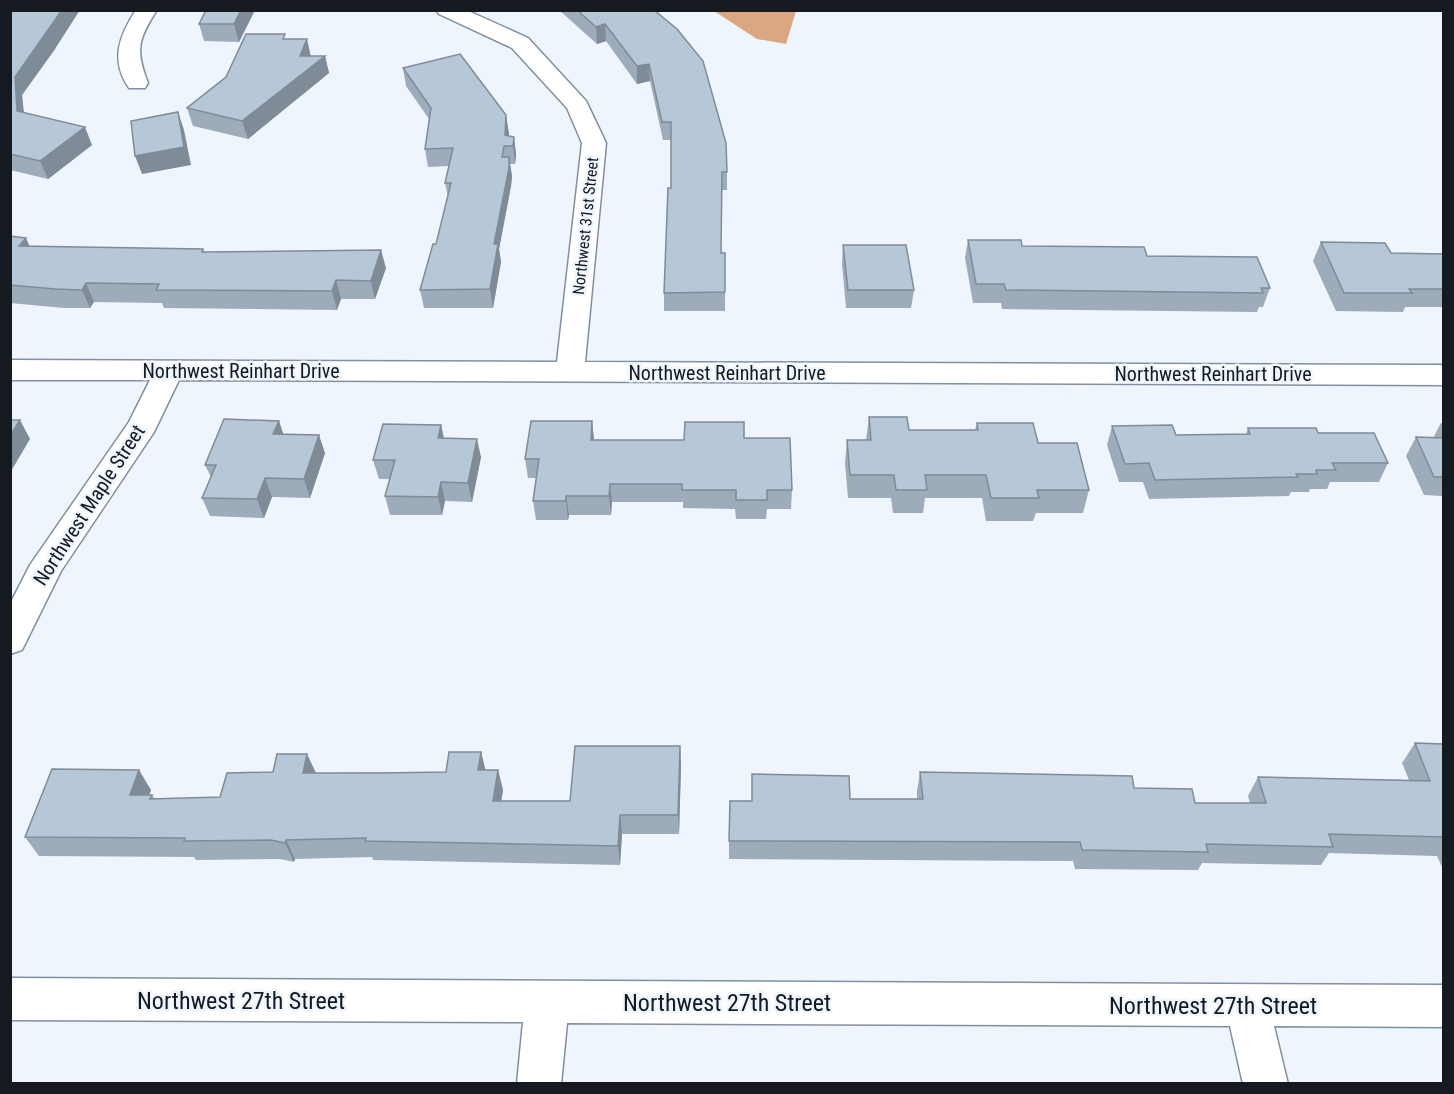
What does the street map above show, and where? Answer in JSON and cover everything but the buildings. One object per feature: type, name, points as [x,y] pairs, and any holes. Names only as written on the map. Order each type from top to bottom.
[{"type":"street","points":[[137,83],[126,57],[133,31],[147,10]]},
{"type":"street","name":"Northwest 31st Street","points":[[446,10],[520,43],[578,106],[594,143],[570,372]]},
{"type":"street","name":"Northwest Reinhart Drive","points":[[10,370],[1443,375]]},
{"type":"street","name":"Northwest Maple Street","points":[[10,640],[47,565],[143,425],[169,370]]},
{"type":"street","name":"Northwest 27th Street","points":[[10,999],[1443,1006]]},
{"type":"street","points":[[539,1083],[547,1003]]},
{"type":"street","points":[[1247,1006],[1266,1083]]},
{"type":"shaded area","points":[[714,11],[796,11],[786,44],[757,39]]}]
